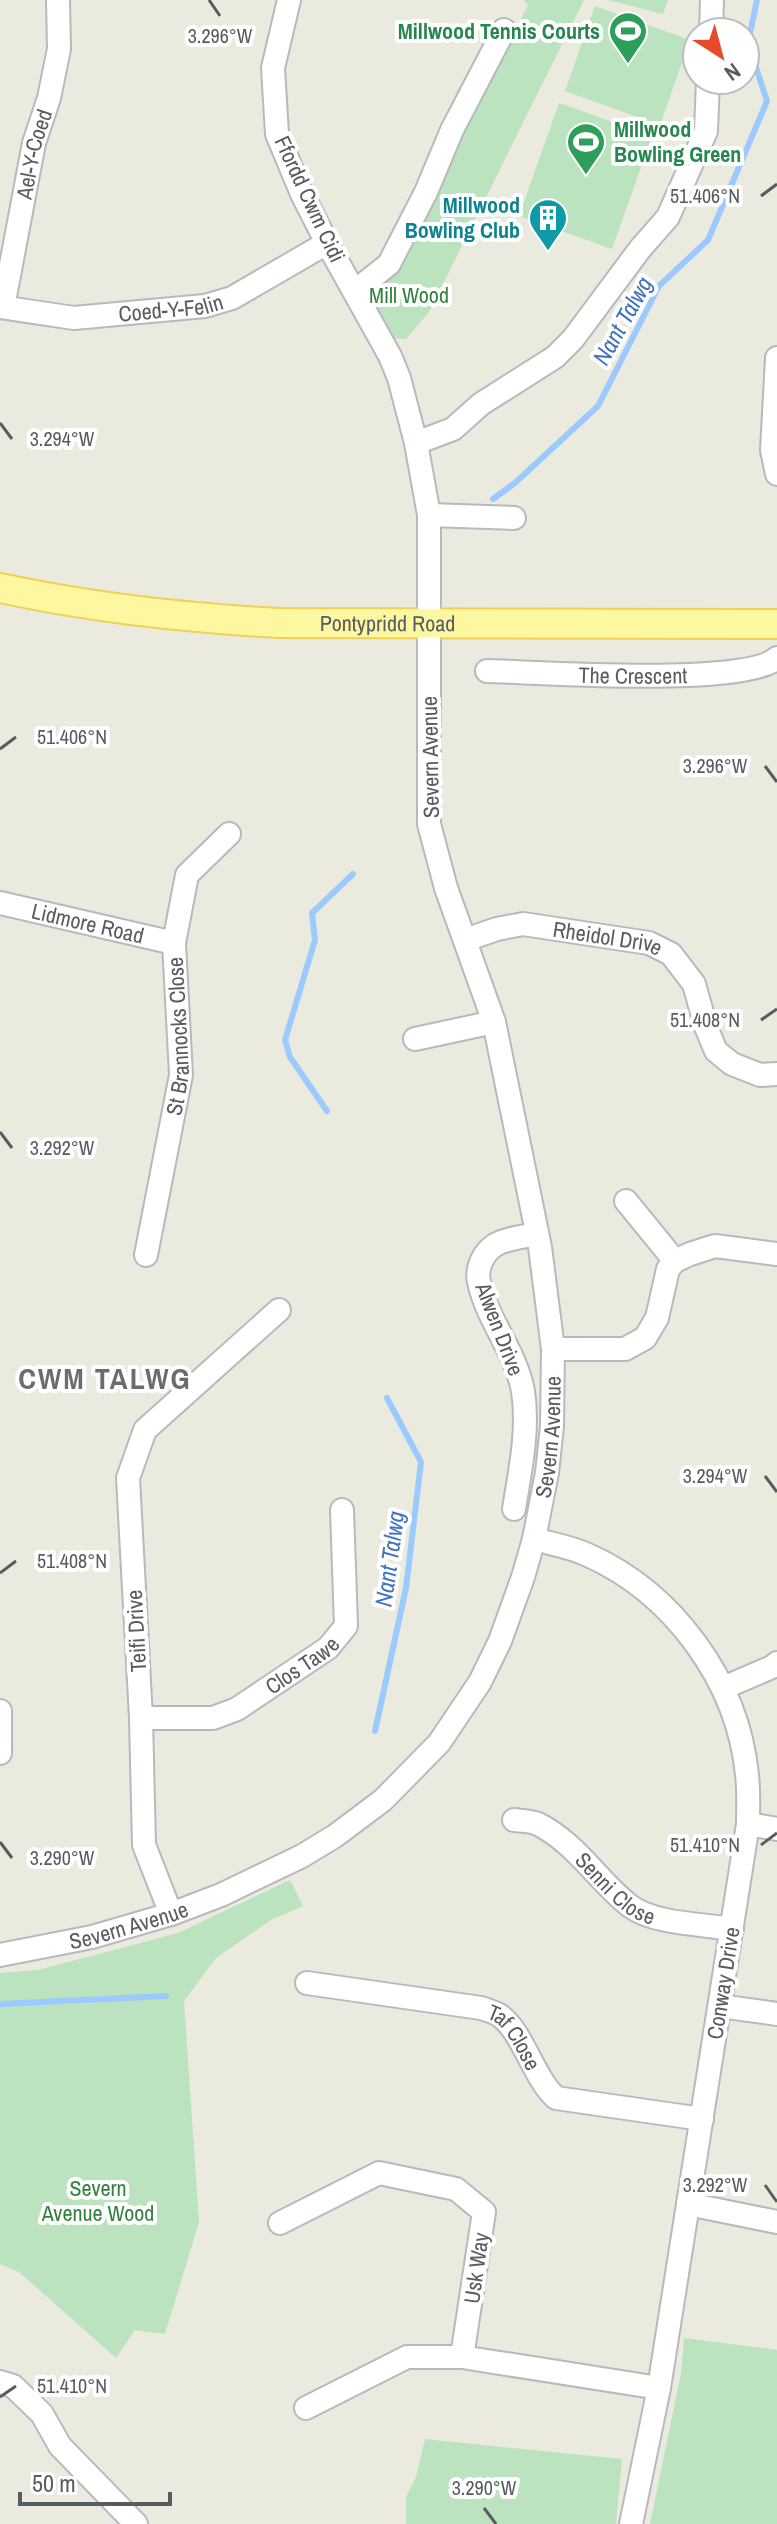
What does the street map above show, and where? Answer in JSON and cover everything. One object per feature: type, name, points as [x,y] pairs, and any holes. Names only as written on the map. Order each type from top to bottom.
[{"type":"main road","name":"Pontypridd Road","points":[[0,588],[100,608],[209,620],[279,623],[777,624]]},
{"type":"street","name":"Ael-Y-Coed","points":[[2,307],[34,143],[49,98],[59,49],[58,0]]},
{"type":"street","name":"Ffordd Cwm Cidi","points":[[289,0],[273,68],[277,134],[327,243],[390,356],[399,378],[416,443],[429,515],[428,624]]},
{"type":"street","points":[[355,291],[389,264],[426,192],[452,130],[504,30]]},
{"type":"street","points":[[416,443],[453,429],[481,404],[555,357],[573,339],[640,249],[668,217],[706,131],[707,96]]},
{"type":"street","name":"Coed-Y-Felin","points":[[2,307],[74,318],[205,306],[232,298],[327,243]]},
{"type":"street","points":[[777,358],[772,450],[777,474]]},
{"type":"street","points":[[429,515],[514,518]]},
{"type":"street","name":"Severn Avenue","points":[[0,1955],[92,1937],[171,1914],[221,1895],[302,1856],[365,1815],[439,1743],[480,1682],[510,1615],[534,1539],[547,1473],[552,1426],[553,1349],[537,1234],[494,1022],[437,861],[429,824],[428,624]]},
{"type":"street","name":"The Crescent","points":[[487,671],[685,676],[749,669],[777,658]]},
{"type":"street","name":"St Brannocks Close","points":[[146,1255],[181,1075],[174,943],[187,875],[229,834]]},
{"type":"street","name":"Lidmore Road","points":[[0,903],[174,943]]},
{"type":"street","name":"Rheidol Drive","points":[[465,940],[523,924],[649,943],[671,954],[694,984],[716,1051],[732,1064],[760,1075],[777,1074]]},
{"type":"street","points":[[415,1039],[494,1022]]},
{"type":"street","points":[[626,1201],[675,1261]]},
{"type":"street","name":"Alwen Drive","points":[[514,1509],[523,1450],[523,1391],[478,1280],[479,1265],[486,1252],[496,1244],[537,1234]]},
{"type":"street","points":[[553,1349],[625,1349],[645,1338],[657,1318],[668,1269],[675,1261],[715,1246],[777,1254]]},
{"type":"street","name":"Teifi Drive","points":[[171,1914],[144,1845],[141,1718],[128,1478],[145,1430],[279,1310]]},
{"type":"street","name":"Clos Tawe","points":[[141,1718],[213,1718],[237,1709],[328,1648],[346,1626],[342,1510]]},
{"type":"street","name":"Conway Drive","points":[[534,1539],[587,1554],[640,1586],[695,1641],[723,1688],[737,1727],[747,1773],[748,1824],[732,1929],[659,2388],[631,2524]]},
{"type":"street","points":[[723,1688],[777,1663]]},
{"type":"street","points":[[0,1711],[0,1753]]},
{"type":"street","name":"Senni Close","points":[[514,1820],[537,1823],[570,1845],[631,1907],[669,1920],[732,1929]]},
{"type":"street","points":[[748,1824],[777,1829]]},
{"type":"street","name":"Taf Close","points":[[307,1983],[481,2008],[500,2015],[513,2030],[544,2087],[556,2098],[702,2119]]},
{"type":"street","points":[[720,2006],[777,2014]]},
{"type":"street","name":"Usk Way","points":[[280,2223],[379,2173],[456,2189],[484,2212],[462,2357]]},
{"type":"street","points":[[688,2204],[777,2222]]},
{"type":"street","points":[[306,2408],[407,2357],[462,2357],[659,2388]]},
{"type":"street","points":[[0,2382],[13,2386],[42,2414],[60,2446],[136,2524]]},
{"type":"green space","name":"Mill Wood","points":[[524,0],[584,0],[429,312],[406,339],[393,338],[378,317],[379,296],[528,5]]},
{"type":"green space","points":[[608,0],[668,0],[663,14]]},
{"type":"green space","name":"Millwood Tennis Courts","points":[[595,6],[681,37],[681,66],[660,125],[565,91]]},
{"type":"green space","name":"Millwood Bowling Green","points":[[559,103],[652,136],[612,249],[519,216]]},
{"type":"green space","name":"Severn Avenue Wood","points":[[290,1880],[303,1906],[271,1920],[216,1958],[184,2001],[199,2222],[165,2334],[135,2330],[116,2358],[19,2272],[0,2264],[0,1973],[38,1970],[178,1933]]},
{"type":"green space","points":[[684,2338],[777,2350],[777,2524],[650,2524],[681,2373]]},
{"type":"green space","points":[[425,2439],[622,2459],[616,2524],[406,2524],[406,2497],[416,2477]]},
{"type":"waterway","name":"Nant Talwg","points":[[493,499],[516,482],[598,406],[659,286],[708,240],[767,101],[748,43],[757,0]]},
{"type":"waterway","name":"Nant Talwg","points":[[327,1111],[290,1057],[285,1040],[315,940],[312,913],[353,874]]},
{"type":"waterway","name":"Nant Talwg","points":[[375,1731],[406,1588],[421,1462],[387,1398]]},
{"type":"waterway","name":"Nant Talwg","points":[[0,2004],[166,1996]]},
{"type":"place","name":"Millwood Tennis Courts","points":[[628,65]]},
{"type":"place","name":"Millwood Bowling Green","points":[[586,176]]},
{"type":"place","name":"Millwood Bowling Club","points":[[548,252]]},
{"type":"district","name":"CWM TALWG","points":[[105,1379]]}]
